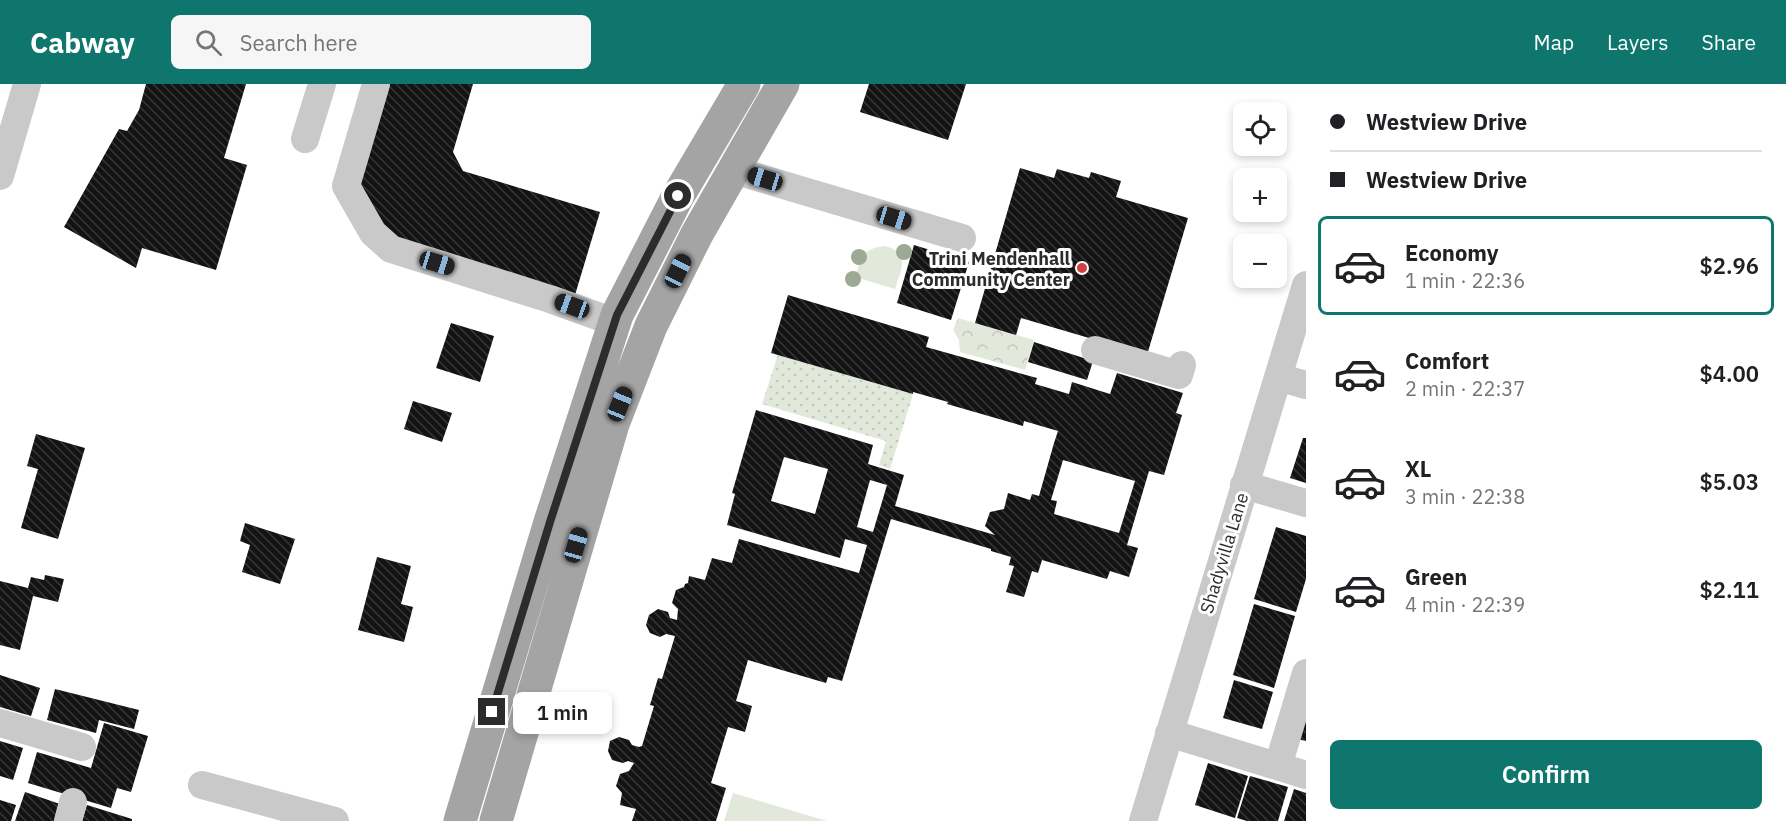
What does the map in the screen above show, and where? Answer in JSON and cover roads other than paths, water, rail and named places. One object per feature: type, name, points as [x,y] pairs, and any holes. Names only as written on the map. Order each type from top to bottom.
[{"type":"main road","points":[[459,821],[550,522],[616,318],[667,217],[744,84]]},
{"type":"main road","points":[[496,821],[612,424],[651,326],[697,234],[783,84]]},
{"type":"main road","points":[[667,217],[697,234]]},
{"type":"main road","points":[[616,318],[651,326]]},
{"type":"main road","points":[[492,712],[525,722]]},
{"type":"street","points":[[0,176],[27,84]]},
{"type":"street","points":[[305,139],[322,84]]},
{"type":"street","points":[[376,84],[346,186],[374,233],[391,249],[616,318]]},
{"type":"street","points":[[734,170],[962,238]]},
{"type":"street","name":"Shadyvilla Lane","points":[[1143,821],[1306,285]]},
{"type":"street","points":[[1095,350],[1179,375],[1182,365]]},
{"type":"street","points":[[1278,377],[1306,385]]},
{"type":"street","points":[[1244,485],[1306,502]]},
{"type":"street","points":[[1278,766],[1306,674]]},
{"type":"street","points":[[0,723],[82,747]]},
{"type":"street","points":[[1169,733],[1306,775]]},
{"type":"street","points":[[202,785],[335,821]]},
{"type":"place","name":"Trini Mendenhall Community Center","points":[[1082,268]]}]
